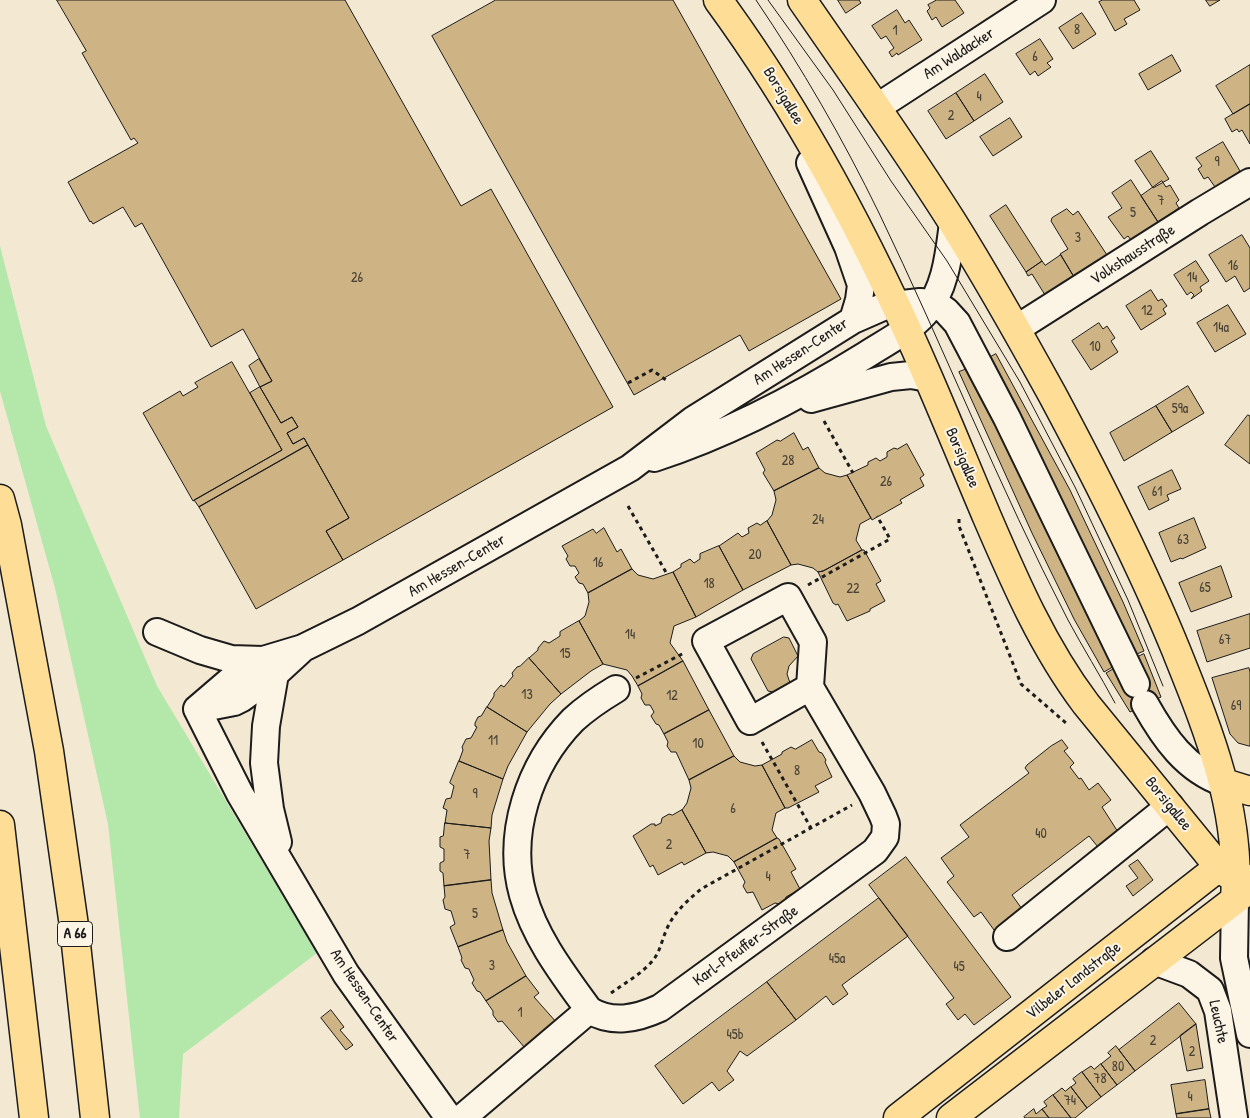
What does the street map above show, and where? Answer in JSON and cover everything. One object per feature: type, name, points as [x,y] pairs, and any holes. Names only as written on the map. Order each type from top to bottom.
[{"type":"main road","name":"Borsigallee","points":[[718,0],[772,78],[842,198],[907,329],[1011,573],[1065,676],[1170,806],[1240,872]]},
{"type":"main road","points":[[802,0],[953,223],[1016,329],[1092,468],[1131,546],[1158,606],[1198,707],[1224,783],[1240,872]]},
{"type":"main road","name":"A 66","points":[[0,499],[7,526],[49,750],[74,926],[95,1118]]},
{"type":"main road","points":[[1224,783],[1250,790]]},
{"type":"main road","points":[[0,825],[34,1118]]},
{"type":"main road","name":"Vilbeler Landstraße","points":[[951,1118],[1154,961],[1240,872]]},
{"type":"main road","name":"Vilbeler Landstraße","points":[[898,1118],[1240,872]]},
{"type":"street","name":"Am Waldacker","points":[[876,108],[1042,0]]},
{"type":"street","name":"Am Hessen-Center","points":[[449,1118],[346,974],[240,794],[197,709],[234,702],[269,667],[303,648],[358,622],[634,464],[693,420],[853,320],[861,285],[848,247],[772,78]]},
{"type":"street","name":"Volkshausstraße","points":[[1016,329],[1250,182]]},
{"type":"street","name":"Am Hessen-Center","points":[[634,464],[688,447],[758,415],[850,365],[907,329],[925,313],[932,303],[944,275],[953,223]]},
{"type":"street","points":[[853,320],[876,309],[895,304],[932,303],[939,306],[952,317],[973,352],[1140,694],[1163,734],[1191,766],[1204,775],[1224,783]]},
{"type":"street","name":"Am Hessen-Center","points":[[758,415],[846,388],[891,377],[911,375],[928,378]]},
{"type":"street","points":[[788,597],[813,642],[810,687],[750,721],[706,641],[788,597]]},
{"type":"street","points":[[157,632],[200,650],[269,667]]},
{"type":"street","name":"Am Hessen-Center","points":[[269,667],[264,764],[270,809],[284,869]]},
{"type":"street","name":"Karl-Pfeuffer-Straße","points":[[588,1010],[600,1017],[615,1019],[639,1016],[660,1008],[882,844],[886,832],[883,816],[872,793],[810,687]]},
{"type":"street","points":[[462,1118],[588,1010],[553,961],[536,929],[523,895],[517,863],[518,833],[524,805],[540,766],[549,750],[573,720],[591,704],[616,689]]},
{"type":"street","points":[[1007,937],[1170,806]]},
{"type":"street","name":"Leuchte","points":[[1240,872],[1233,925],[1234,958],[1250,1034]]},
{"type":"street","name":"Leuchte","points":[[1154,961],[1189,974],[1210,990],[1218,1011],[1234,1118]]},
{"type":"street","points":[[1223,1047],[1250,1043]]},
{"type":"path","points":[[628,383],[652,370],[666,380]]},
{"type":"path","points":[[822,418],[853,473]]},
{"type":"path","points":[[628,506],[667,574]]},
{"type":"path","points":[[788,597],[890,539],[878,516]]},
{"type":"path","points":[[616,689],[706,641]]},
{"type":"path","points":[[750,721],[811,828]]},
{"type":"path","points":[[588,1010],[655,958],[670,922],[693,896],[872,793]]},
{"type":"green space","points":[[0,246],[46,426],[157,686],[317,953],[183,1054],[179,1118],[140,1118],[108,824],[55,588],[0,391]]},
{"type":"building","points":[[57,0],[345,0],[461,206],[491,189],[613,407],[343,560],[326,531],[349,518],[304,438],[293,444],[287,433],[298,427],[292,417],[281,423],[260,387],[272,381],[243,329],[211,347],[142,223],[135,227],[123,207],[93,224],[90,222],[68,182],[138,143],[134,138],[131,140],[82,53],[86,51]]},
{"type":"building","points":[[496,0],[673,0],[841,299],[749,351],[740,335],[634,395],[432,36]]},
{"type":"building","points":[[838,0],[859,0],[861,3],[846,13]]},
{"type":"building","points":[[937,0],[955,0],[964,13],[942,27],[936,17],[932,20],[927,11],[930,8],[928,5]]},
{"type":"building","points":[[1103,0],[1134,0],[1140,10],[1124,19],[1127,24],[1115,31],[1099,2]]},
{"type":"building","points":[[1206,0],[1220,0],[1210,6]]},
{"type":"building","points":[[897,10],[905,23],[909,20],[922,40],[892,57],[889,52],[894,48],[886,36],[881,39],[872,26]]},
{"type":"building","points":[[1082,13],[1096,34],[1073,49],[1059,28]]},
{"type":"building","points":[[1040,39],[1053,59],[1047,63],[1051,67],[1038,76],[1035,71],[1030,75],[1016,54]]},
{"type":"building","points":[[1172,55],[1181,71],[1148,90],[1139,74]]},
{"type":"building","points":[[1250,65],[1250,104],[1233,114],[1216,86]]},
{"type":"building","points":[[985,74],[1003,102],[974,121],[956,93]]},
{"type":"building","points":[[956,93],[974,121],[946,139],[928,111]]},
{"type":"building","points":[[1250,104],[1250,144],[1242,130],[1239,132],[1237,129],[1232,132],[1225,119]]},
{"type":"building","points":[[1010,118],[1022,137],[993,156],[980,137]]},
{"type":"building","points":[[1223,142],[1240,171],[1215,187],[1208,177],[1204,179],[1198,169],[1202,166],[1196,158]]},
{"type":"building","points":[[1151,151],[1169,179],[1153,188],[1135,161]]},
{"type":"building","points":[[1131,180],[1158,222],[1131,240],[1128,236],[1124,239],[1108,217],[1122,208],[1112,193]]},
{"type":"building","points":[[1162,181],[1166,187],[1170,185],[1179,200],[1176,203],[1179,208],[1158,222],[1141,196]]},
{"type":"building","points":[[1006,205],[1042,261],[1026,272],[990,216]]},
{"type":"building","points":[[1067,209],[1073,215],[1078,211],[1107,255],[1074,277],[1060,254],[1068,249],[1051,221],[1052,218]]},
{"type":"building","points":[[1242,235],[1250,248],[1250,288],[1244,292],[1235,276],[1226,282],[1209,255]]},
{"type":"building","points":[[1061,255],[1074,277],[1045,295],[1032,274],[1028,276],[1026,272],[1042,261],[1045,265]]},
{"type":"building","points":[[1196,261],[1209,281],[1200,287],[1202,291],[1191,299],[1194,295],[1191,292],[1187,295],[1174,275]]},
{"type":"building","points":[[1151,290],[1158,301],[1162,299],[1167,306],[1163,309],[1166,314],[1141,330],[1126,306]]},
{"type":"building","points":[[1228,305],[1246,334],[1215,352],[1197,323]]},
{"type":"building","points":[[1099,323],[1103,329],[1107,326],[1115,338],[1111,341],[1118,352],[1091,370],[1072,341]]},
{"type":"building","points":[[996,354],[1070,490],[1144,651],[1132,656],[985,360]]},
{"type":"building","points":[[259,359],[272,381],[260,387],[249,366]]},
{"type":"building","points":[[232,362],[282,450],[193,501],[143,413],[180,391],[183,396],[198,387],[195,383]]},
{"type":"building","points":[[972,367],[1045,527],[1087,612],[1116,665],[1104,672],[1074,619],[1032,533],[959,372]]},
{"type":"building","points":[[1188,386],[1204,413],[1172,432],[1156,406]]},
{"type":"building","points":[[260,387],[281,423],[292,417],[298,427],[287,433],[293,444],[304,438],[308,445],[199,507],[194,500],[282,450],[250,393]]},
{"type":"building","points":[[1156,406],[1172,432],[1124,461],[1110,433]]},
{"type":"building","points":[[1248,415],[1250,416],[1250,464],[1225,445]]},
{"type":"building","points":[[794,433],[803,450],[808,447],[819,468],[774,491],[763,473],[765,470],[756,453],[777,440],[780,441]]},
{"type":"building","points":[[907,444],[924,475],[920,478],[924,486],[900,500],[902,503],[872,520],[847,475],[868,465],[868,462],[876,458],[880,461],[887,457],[887,452]]},
{"type":"building","points":[[308,445],[349,518],[326,531],[343,560],[256,609],[199,507]]},
{"type":"building","points":[[819,468],[825,473],[840,477],[847,475],[871,518],[860,524],[856,540],[862,550],[818,572],[813,568],[798,564],[791,565],[767,521],[772,515],[776,500],[774,491]]},
{"type":"building","points":[[1172,470],[1181,489],[1167,495],[1169,500],[1149,510],[1138,487]]},
{"type":"building","points":[[1194,518],[1206,548],[1171,562],[1159,533]]},
{"type":"building","points":[[767,521],[791,565],[743,590],[719,546],[738,533],[742,537],[749,533],[748,528],[757,523],[760,525]]},
{"type":"building","points":[[604,528],[617,552],[621,549],[632,569],[588,593],[583,584],[579,583],[575,577],[579,573],[575,566],[570,566],[566,559],[568,556],[562,546],[593,529],[596,533]]},
{"type":"building","points":[[719,546],[743,590],[696,617],[673,572],[681,567],[681,564],[690,559],[694,563],[700,559],[700,554]]},
{"type":"building","points":[[864,550],[881,581],[876,584],[885,601],[870,609],[870,611],[847,621],[838,604],[833,603],[818,572]]},
{"type":"building","points":[[1221,566],[1232,597],[1191,612],[1179,583]]},
{"type":"building","points":[[632,569],[638,575],[653,579],[673,572],[696,617],[674,626],[670,643],[683,661],[638,686],[627,670],[603,664],[579,621],[585,616],[589,602],[588,593]]},
{"type":"building","points":[[1250,614],[1250,648],[1207,662],[1197,631]]},
{"type":"building","points":[[579,621],[603,664],[561,694],[529,658],[544,641],[549,643],[560,636],[560,632]]},
{"type":"building","points":[[784,637],[789,638],[798,656],[789,666],[787,674],[790,683],[773,692],[768,691],[751,659],[753,654]]},
{"type":"building","points":[[1144,654],[1161,697],[1130,712],[1106,673],[1113,669],[1117,676],[1119,676],[1137,657]]},
{"type":"building","points":[[529,658],[561,694],[550,704],[527,732],[487,707],[494,693],[501,685],[504,687],[513,676],[512,673],[517,667]]},
{"type":"building","points":[[683,661],[709,710],[664,734],[651,716],[654,712],[650,705],[645,705],[641,698],[642,694],[638,686]]},
{"type":"building","points":[[1249,668],[1250,746],[1238,743],[1230,734],[1212,678]]},
{"type":"building","points":[[487,707],[527,732],[503,779],[459,761],[466,739],[471,738],[477,727],[475,723],[478,717],[481,716]]},
{"type":"building","points":[[709,710],[734,756],[689,780],[676,752],[671,752],[667,746],[668,742],[664,734]]},
{"type":"building","points":[[812,740],[826,760],[825,762],[832,777],[815,786],[819,792],[785,808],[762,765],[791,747],[795,749]]},
{"type":"building","points":[[1062,740],[1068,748],[1064,751],[1074,763],[1070,767],[1079,779],[1081,778],[1089,790],[1098,783],[1111,800],[1102,807],[1118,832],[1098,847],[1089,836],[1012,895],[1022,909],[994,930],[981,912],[974,917],[947,882],[954,876],[941,858],[969,837],[960,825],[1029,773],[1025,768],[1027,765],[1051,746]]},
{"type":"building","points":[[734,756],[740,762],[755,766],[762,765],[785,808],[776,813],[772,830],[777,838],[734,862],[728,856],[713,852],[706,853],[682,810],[687,803],[691,788],[689,780]]},
{"type":"building","points":[[459,761],[503,779],[492,815],[491,828],[445,823],[447,810],[443,808],[446,799],[451,798],[454,786],[450,783]]},
{"type":"building","points":[[682,810],[706,853],[684,865],[682,862],[658,875],[653,865],[650,867],[633,836],[651,824],[655,824],[655,826],[661,823],[662,818],[669,814],[672,815]]},
{"type":"building","points":[[445,823],[491,828],[489,841],[491,880],[444,886],[440,863],[444,861],[444,849],[440,847],[440,837],[443,836]]},
{"type":"building","points":[[777,838],[796,869],[791,872],[800,889],[786,897],[779,904],[775,903],[762,910],[753,892],[747,893],[743,886],[745,882],[734,862]]},
{"type":"building","points":[[906,857],[1011,997],[974,1025],[965,1014],[958,1020],[946,1004],[954,998],[869,885]]},
{"type":"building","points":[[1138,860],[1153,880],[1133,896],[1126,886],[1138,878],[1129,866]]},
{"type":"building","points":[[491,880],[492,893],[503,930],[458,947],[450,927],[455,924],[451,911],[445,909],[443,900],[445,897],[444,886]]},
{"type":"building","points":[[879,898],[908,936],[842,985],[848,994],[833,1005],[826,996],[796,1020],[767,982]]},
{"type":"building","points":[[503,930],[507,942],[526,976],[486,1001],[472,983],[474,980],[469,969],[465,968],[461,960],[458,947]]},
{"type":"building","points":[[526,976],[539,993],[534,997],[557,1023],[525,1048],[502,1021],[498,1022],[486,1001]]},
{"type":"building","points":[[767,982],[796,1020],[747,1056],[740,1051],[727,1071],[734,1080],[719,1091],[712,1082],[683,1104],[655,1066]]},
{"type":"building","points":[[1179,1003],[1196,1024],[1135,1071],[1119,1050]]},
{"type":"building","points":[[331,1010],[344,1027],[340,1030],[353,1045],[346,1050],[321,1018]]},
{"type":"building","points":[[1196,1024],[1203,1068],[1187,1071],[1180,1036]]},
{"type":"building","points":[[1116,1046],[1135,1071],[1117,1085],[1101,1064],[1111,1056],[1108,1053]]},
{"type":"building","points":[[1101,1064],[1117,1085],[1101,1097],[1082,1072],[1091,1066],[1094,1069]]},
{"type":"building","points":[[1082,1072],[1101,1097],[1087,1108],[1071,1087],[1076,1083],[1073,1079]]},
{"type":"building","points":[[1205,1080],[1209,1109],[1176,1114],[1171,1085]]},
{"type":"building","points":[[1071,1087],[1087,1108],[1075,1118],[1071,1118],[1053,1095],[1062,1088],[1065,1091]]},
{"type":"building","points":[[1053,1095],[1071,1118],[1049,1118],[1042,1109],[1047,1106],[1044,1102]]},
{"type":"building","points":[[1034,1109],[1036,1114],[1042,1109],[1049,1118],[1024,1117]]},
{"type":"building","points":[[1209,1109],[1211,1118],[1177,1118],[1176,1114]]},
{"type":"tram line","points":[[756,0],[806,78],[865,185],[903,264],[1018,519],[1068,620],[1115,703]]},
{"type":"tram line","points":[[768,0],[833,90],[891,181],[947,261],[1020,382],[1075,487],[1128,600],[1163,686]]}]
